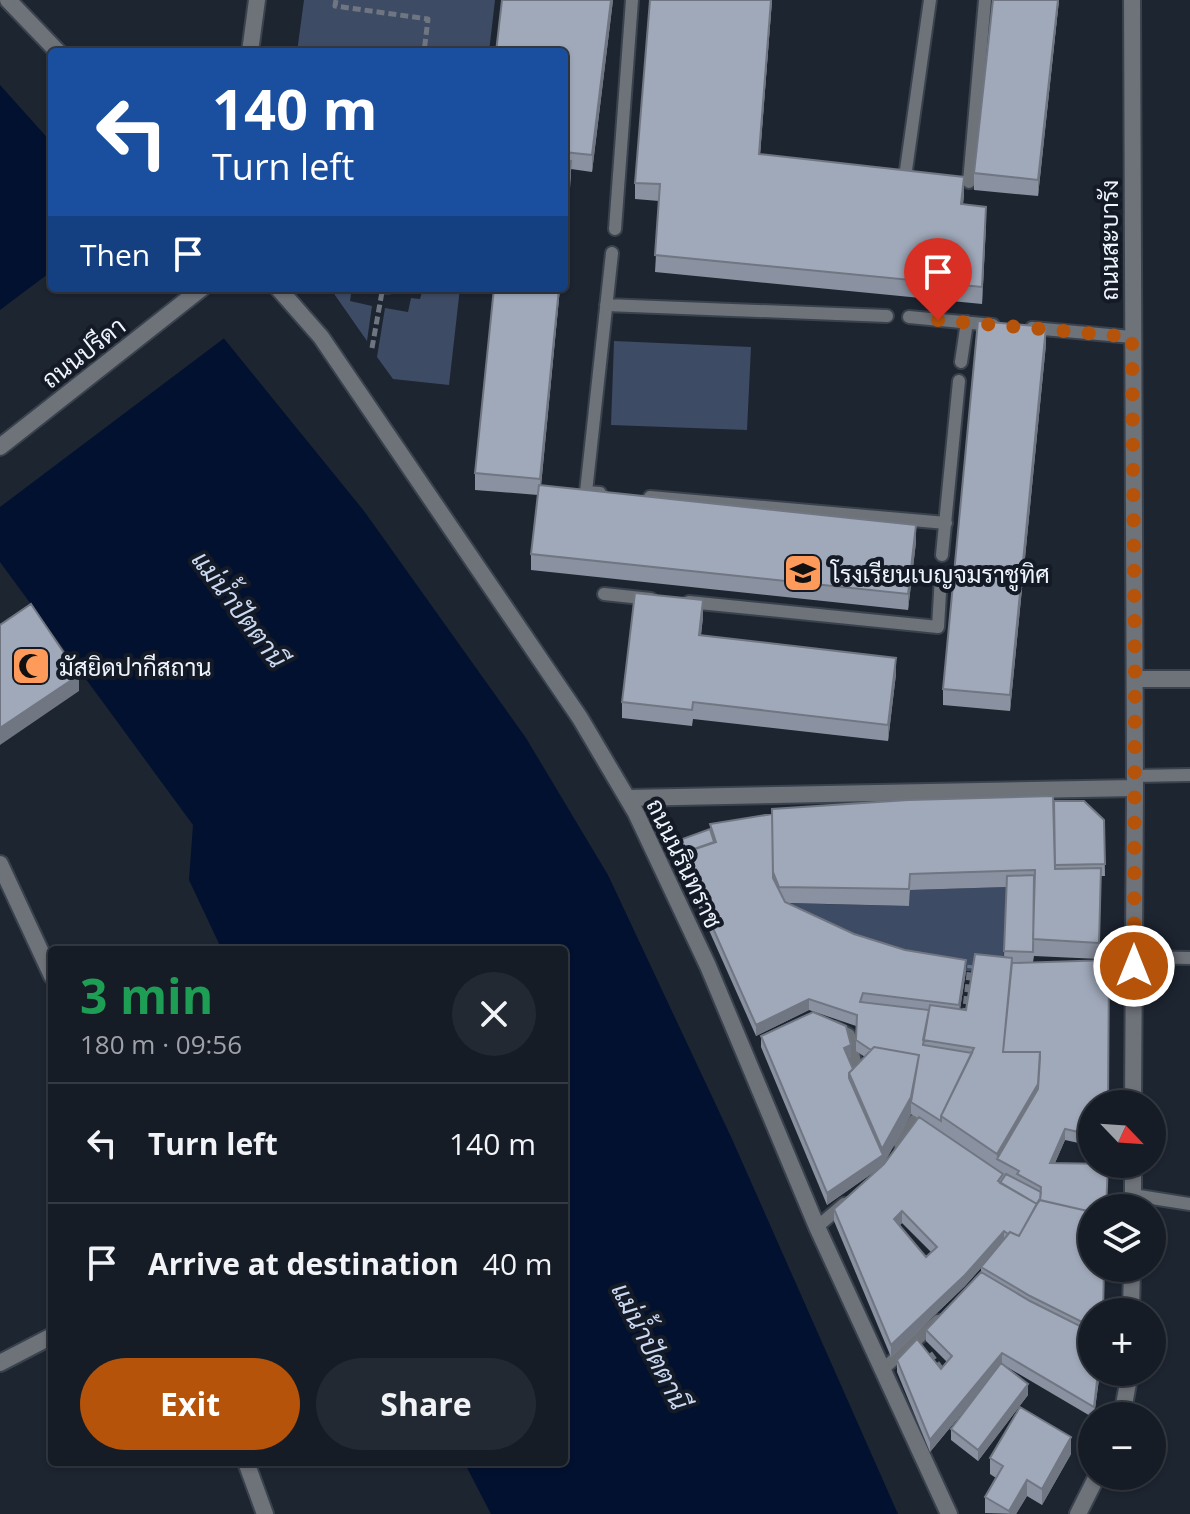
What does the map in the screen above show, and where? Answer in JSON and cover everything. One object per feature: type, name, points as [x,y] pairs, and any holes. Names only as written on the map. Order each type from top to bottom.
[{"type":"street","points":[[8,0],[54,48]]},
{"type":"street","points":[[251,48],[257,0]]},
{"type":"street","name":"ถนนสะบารัง","points":[[1132,0],[1133,1090]]},
{"type":"street","name":"ถนนปรีดา","points":[[0,447],[199,292]]},
{"type":"street","name":"ถนนนรินทราช","points":[[282,292],[321,337],[580,718],[628,798],[749,1046],[817,1227],[949,1514]]},
{"type":"street","points":[[1135,679],[1190,679]]},
{"type":"street","points":[[628,798],[1134,782]]},
{"type":"street","points":[[0,864],[48,967]]},
{"type":"street","points":[[0,1363],[48,1338]]},
{"type":"street","points":[[247,1466],[265,1514]]},
{"type":"street","points":[[1078,1514],[1090,1490]]},
{"type":"lane","points":[[615,229],[632,0]]},
{"type":"lane","points":[[906,170],[930,0]]},
{"type":"lane","points":[[969,182],[985,0]]},
{"type":"lane","points":[[612,253],[586,492],[617,495]]},
{"type":"lane","points":[[606,305],[887,316]]},
{"type":"lane","points":[[909,317],[1132,337]]},
{"type":"lane","points":[[961,362],[967,322]]},
{"type":"lane","points":[[942,555],[959,381]]},
{"type":"lane","points":[[633,496],[946,523]]},
{"type":"lane","points":[[683,602],[938,627],[941,576]]},
{"type":"lane","points":[[604,594],[667,600]]},
{"type":"lane","points":[[1134,782],[1190,775]]},
{"type":"lane","points":[[1134,957],[1190,958]]},
{"type":"lane","points":[[825,1023],[849,1035],[855,1062]]},
{"type":"lane","points":[[891,1158],[915,1120],[940,1136]]},
{"type":"lane","points":[[817,1227],[851,1198]]},
{"type":"lane","points":[[1166,1203],[1190,1204]]},
{"type":"lane","points":[[882,1370],[948,1311]]},
{"type":"path","points":[[336,0],[335,6],[428,19],[424,48]]},
{"type":"path","points":[[372,348],[382,292]]},
{"type":"path","points":[[959,964],[982,966]]},
{"type":"path","points":[[963,1021],[970,965]]},
{"type":"shaded area","points":[[304,0],[495,0],[489,48],[298,48]]},
{"type":"shaded area","points":[[333,292],[351,292],[350,301],[372,306],[367,341]]},
{"type":"shaded area","points":[[422,292],[460,292],[449,385],[393,379],[377,357],[385,308],[408,312],[411,298],[420,299]]},
{"type":"shaded area","points":[[614,341],[751,347],[747,430],[611,425]]},
{"type":"shaded area","points":[[1007,887],[1003,973],[905,962],[779,903],[909,906],[910,890]]},
{"type":"water","name":"แม่น้ำปัตตานี","points":[[0,85],[48,139],[48,292],[186,292],[364,511],[526,738],[608,875],[732,1139],[898,1514],[491,1514],[466,1466],[568,1466],[568,946],[220,946],[189,880],[193,825],[0,562]]},
{"type":"pier","points":[[48,274],[48,292],[191,292],[227,336],[0,507],[0,310]]},
{"type":"building","points":[[502,0],[611,0],[592,155],[568,152],[568,48],[496,48]]},
{"type":"building","points":[[650,0],[771,0],[759,154],[964,177],[961,204],[986,207],[982,287],[655,255],[660,184],[635,183]]},
{"type":"building","points":[[993,0],[1058,0],[1038,180],[974,173]]},
{"type":"building","points":[[568,161],[571,161],[568,193]]},
{"type":"building","points":[[494,292],[559,292],[540,479],[475,473]]},
{"type":"building","points":[[978,321],[1046,327],[1010,695],[943,689]]},
{"type":"building","points":[[539,485],[916,525],[908,594],[531,554]]},
{"type":"building","points":[[635,593],[703,600],[699,635],[896,658],[888,725],[693,702],[692,710],[622,702]]},
{"type":"building","name":"มัสยิดปากีสถาน","points":[[31,604],[79,675],[0,728],[0,625]]},
{"type":"building","points":[[1053,796],[1055,869],[1101,868],[1099,943],[1033,939],[1035,870],[910,874],[909,889],[779,887],[773,872],[772,809],[908,800]]},
{"type":"building","points":[[1054,801],[1084,801],[1104,820],[1105,864],[1055,865]]},
{"type":"building","points":[[772,814],[773,878],[785,902],[854,934],[905,950],[966,960],[959,1005],[863,993],[860,1002],[929,1010],[923,1045],[972,1053],[941,1121],[911,1102],[919,1055],[874,1047],[871,1050],[856,1040],[857,1015],[809,999],[756,1025],[680,854],[716,842],[710,824]]},
{"type":"building","points":[[710,829],[714,842],[680,854],[680,859],[674,842]]},
{"type":"building","points":[[1034,875],[1033,952],[1004,951],[1007,876]]},
{"type":"building","points":[[975,954],[1012,958],[1003,1052],[1040,1052],[1038,1084],[997,1154],[941,1116],[974,1048],[923,1040],[930,1005],[966,1010]]},
{"type":"building","points":[[1109,960],[1108,1090],[1078,1090],[1078,1132],[1065,1129],[1050,1163],[1078,1163],[1078,1178],[1107,1178],[1107,1194],[1078,1194],[1078,1209],[1040,1200],[1041,1187],[997,1159],[1038,1089],[1040,1052],[1003,1052],[1012,963]]},
{"type":"building","points":[[813,1012],[846,1026],[851,1045],[844,1048],[853,1069],[849,1078],[883,1155],[827,1193],[761,1036]]},
{"type":"building","points":[[874,1047],[919,1055],[911,1097],[882,1149],[849,1073]]},
{"type":"building","points":[[919,1117],[1003,1174],[998,1181],[1037,1204],[1019,1236],[1004,1231],[965,1275],[891,1345],[834,1209],[884,1164]],"holes":[[[902,1211],[937,1247],[926,1257],[894,1219]]]},
{"type":"building","points":[[1006,1174],[1041,1192],[1037,1204],[1000,1183]]},
{"type":"building","points":[[1039,1200],[1078,1209],[1078,1282],[1104,1282],[1103,1298],[1078,1298],[1078,1320],[981,1267],[1010,1232],[1019,1236]]},
{"type":"building","points":[[981,1272],[1078,1325],[1078,1386],[1096,1386],[1095,1402],[1085,1402],[1002,1353],[930,1440],[897,1360],[917,1339],[941,1369],[952,1356],[926,1330]]},
{"type":"building","points":[[1001,1363],[1028,1384],[978,1450],[951,1429]]},
{"type":"building","points":[[1020,1407],[1071,1437],[1042,1489],[1027,1480],[1009,1511],[985,1497],[1003,1466],[990,1458]]},
{"type":"place","name":"โรงเรียนเบญจมราชูทิศ","points":[[803,573]]},
{"type":"place","name":"มัสยิดปากีสถาน","points":[[31,666]]},
{"type":"route","points":[[938,320],[1132,337],[1134,966]]}]
